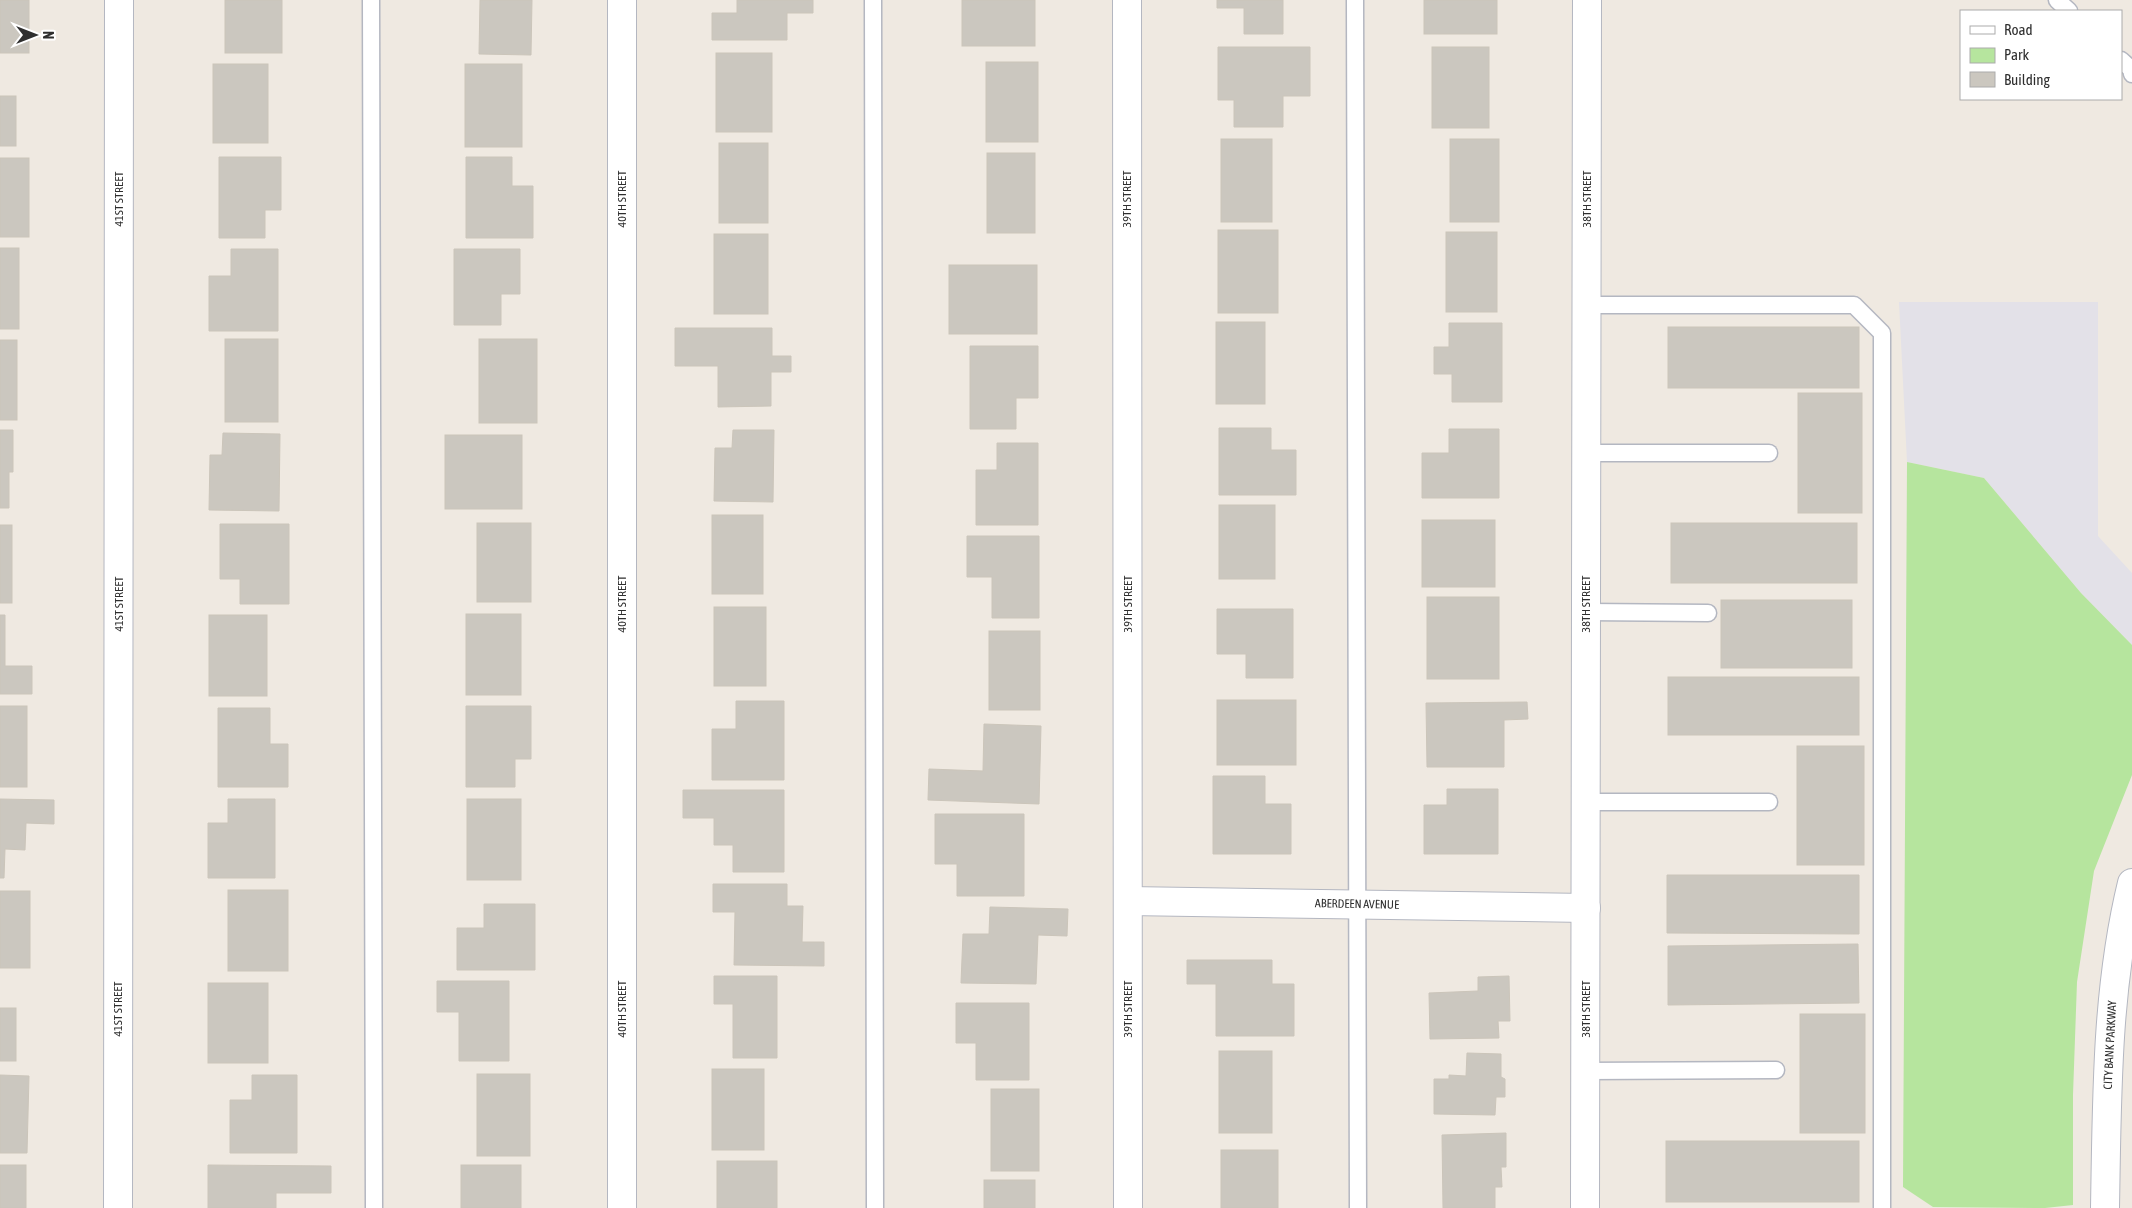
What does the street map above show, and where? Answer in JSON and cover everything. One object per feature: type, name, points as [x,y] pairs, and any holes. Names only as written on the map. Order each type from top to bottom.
[{"type":"street","name":"41ST STREET","points":[[118,1208],[119,0]]},
{"type":"street","name":"40TH STREET","points":[[622,0],[622,1208]]},
{"type":"street","name":"39TH STREET","points":[[1127,0],[1128,1208]]},
{"type":"street","name":"38TH STREET","points":[[1586,1208],[1587,0]]},
{"type":"street","name":"CITY BANK PARKWAY","points":[[2105,1208],[2108,1076],[2122,1001],[2122,927],[2132,883]]},
{"type":"street","name":"ABERDEEN AVENUE","points":[[1128,901],[1586,908]]},
{"type":"lane","points":[[371,0],[374,1208]]},
{"type":"lane","points":[[873,0],[875,1208]]},
{"type":"lane","points":[[1355,0],[1358,1208]]},
{"type":"lane","points":[[2057,0],[2068,10]]},
{"type":"lane","points":[[2122,61],[2132,74]]},
{"type":"lane","points":[[1587,304],[1854,304],[1882,333],[1882,1208]]},
{"type":"lane","points":[[1586,453],[1769,453]]},
{"type":"lane","points":[[1586,612],[1708,613]]},
{"type":"lane","points":[[1586,802],[1769,802]]},
{"type":"lane","points":[[1586,1071],[1776,1070]]},
{"type":"shaded area","points":[[1899,302],[2098,302],[2098,536],[2132,573],[2132,645],[2081,593],[1984,478],[1907,462]]},
{"type":"green space","points":[[1907,462],[1984,478],[2081,593],[2132,645],[2132,775],[2094,871],[2077,982],[2073,1095],[2073,1205],[2045,1208],[1933,1207],[1903,1187]]},
{"type":"building","points":[[0,0],[29,0],[29,53],[0,53]]},
{"type":"building","points":[[225,0],[282,0],[282,53],[225,53]]},
{"type":"building","points":[[480,0],[532,0],[531,55],[479,54]]},
{"type":"building","points":[[737,0],[813,0],[813,13],[787,13],[787,40],[712,40],[712,13],[737,13]]},
{"type":"building","points":[[962,0],[1035,0],[1035,46],[962,46]]},
{"type":"building","points":[[1217,0],[1283,0],[1283,34],[1244,34],[1244,8],[1217,8]]},
{"type":"building","points":[[1424,0],[1497,0],[1497,34],[1424,34]]},
{"type":"building","points":[[1218,47],[1310,47],[1310,96],[1283,96],[1283,127],[1234,127],[1234,100],[1218,100]]},
{"type":"building","points":[[1432,47],[1489,47],[1489,128],[1432,128]]},
{"type":"building","points":[[716,53],[772,53],[772,132],[716,132]]},
{"type":"building","points":[[986,62],[1038,62],[1038,142],[986,142]]},
{"type":"building","points":[[213,64],[268,64],[268,143],[213,143]]},
{"type":"building","points":[[465,64],[522,64],[522,147],[465,147]]},
{"type":"building","points":[[0,96],[16,96],[16,146],[0,146]]},
{"type":"building","points":[[1221,139],[1272,139],[1272,222],[1221,222]]},
{"type":"building","points":[[1450,139],[1499,139],[1499,222],[1450,222]]},
{"type":"building","points":[[719,143],[768,143],[768,223],[719,223]]},
{"type":"building","points":[[987,153],[1035,153],[1035,233],[987,233]]},
{"type":"building","points":[[219,157],[281,157],[281,210],[265,210],[265,238],[219,238]]},
{"type":"building","points":[[466,157],[512,157],[512,186],[533,186],[533,238],[466,238]]},
{"type":"building","points":[[0,158],[29,158],[29,237],[0,237]]},
{"type":"building","points":[[1218,230],[1278,230],[1278,313],[1218,313]]},
{"type":"building","points":[[1446,232],[1497,232],[1497,312],[1446,312]]},
{"type":"building","points":[[714,234],[768,234],[768,314],[714,314]]},
{"type":"building","points":[[0,248],[19,248],[19,329],[0,329]]},
{"type":"building","points":[[231,249],[278,249],[278,331],[209,331],[209,276],[231,276]]},
{"type":"building","points":[[454,249],[520,249],[520,294],[501,294],[501,325],[454,325]]},
{"type":"building","points":[[949,265],[1037,265],[1037,334],[949,334]]},
{"type":"building","points":[[1216,322],[1265,322],[1265,404],[1216,404]]},
{"type":"building","points":[[1449,323],[1502,323],[1502,402],[1452,402],[1452,374],[1434,374],[1434,347],[1449,347]]},
{"type":"building","points":[[1668,327],[1859,327],[1859,388],[1668,388]]},
{"type":"building","points":[[675,328],[772,328],[772,356],[791,356],[791,372],[771,372],[771,406],[718,407],[718,366],[675,366]]},
{"type":"building","points":[[225,339],[278,339],[278,422],[225,422]]},
{"type":"building","points":[[479,339],[537,339],[537,423],[479,423]]},
{"type":"building","points":[[0,340],[17,340],[17,420],[0,420]]},
{"type":"building","points":[[970,346],[1038,346],[1038,398],[1016,398],[1016,429],[970,429]]},
{"type":"building","points":[[1798,393],[1862,393],[1862,513],[1798,513]]},
{"type":"building","points":[[1219,428],[1271,428],[1271,450],[1296,450],[1296,495],[1219,495]]},
{"type":"building","points":[[1449,429],[1499,429],[1499,498],[1422,498],[1422,453],[1449,453]]},
{"type":"building","points":[[0,430],[13,430],[13,472],[9,472],[9,508],[0,508]]},
{"type":"building","points":[[733,430],[774,430],[773,502],[714,501],[715,448],[732,448]]},
{"type":"building","points":[[223,433],[280,434],[279,511],[209,510],[210,455],[222,455]]},
{"type":"building","points":[[445,435],[522,435],[522,509],[445,509]]},
{"type":"building","points":[[997,443],[1038,443],[1038,525],[976,525],[976,470],[997,470]]},
{"type":"building","points":[[1219,505],[1275,505],[1275,579],[1219,579]]},
{"type":"building","points":[[712,515],[763,515],[763,594],[712,594]]},
{"type":"building","points":[[1422,520],[1495,520],[1495,587],[1422,587]]},
{"type":"building","points":[[477,523],[531,523],[531,602],[477,602]]},
{"type":"building","points":[[1671,523],[1857,523],[1857,583],[1671,583]]},
{"type":"building","points":[[220,524],[289,524],[289,604],[240,604],[240,579],[220,579]]},
{"type":"building","points":[[0,525],[12,525],[12,603],[0,603]]},
{"type":"building","points":[[967,536],[1039,536],[1039,618],[992,618],[992,577],[967,577]]},
{"type":"building","points":[[1427,597],[1499,597],[1499,679],[1427,679]]},
{"type":"building","points":[[1721,600],[1852,600],[1852,668],[1721,668]]},
{"type":"building","points":[[714,607],[766,607],[766,686],[714,686]]},
{"type":"building","points":[[1217,609],[1293,609],[1293,678],[1246,678],[1246,654],[1217,654]]},
{"type":"building","points":[[466,614],[521,614],[521,695],[466,695]]},
{"type":"building","points":[[0,615],[5,615],[5,666],[32,666],[32,694],[0,694]]},
{"type":"building","points":[[209,615],[267,615],[267,696],[209,696]]},
{"type":"building","points":[[989,631],[1040,631],[1040,710],[989,710]]},
{"type":"building","points":[[1668,677],[1859,677],[1859,735],[1668,735]]},
{"type":"building","points":[[1217,700],[1296,700],[1296,765],[1217,765]]},
{"type":"building","points":[[736,701],[784,701],[784,780],[712,780],[712,729],[736,729]]},
{"type":"building","points":[[1527,702],[1528,719],[1504,720],[1504,767],[1427,767],[1426,703]]},
{"type":"building","points":[[0,706],[27,706],[27,787],[0,787]]},
{"type":"building","points":[[466,706],[531,706],[531,759],[515,759],[515,787],[466,787]]},
{"type":"building","points":[[218,708],[270,708],[270,744],[288,744],[288,787],[218,787]]},
{"type":"building","points":[[984,724],[1041,726],[1039,804],[928,800],[929,769],[983,771]]},
{"type":"building","points":[[1797,746],[1864,746],[1864,865],[1797,865]]},
{"type":"building","points":[[1213,776],[1265,776],[1265,804],[1291,804],[1291,854],[1213,854]]},
{"type":"building","points":[[1447,789],[1498,789],[1498,854],[1424,854],[1424,805],[1447,805]]},
{"type":"building","points":[[683,790],[784,790],[784,872],[733,872],[733,845],[714,845],[714,818],[683,818]]},
{"type":"building","points":[[0,799],[54,800],[54,824],[26,823],[25,850],[5,849],[4,878],[0,878]]},
{"type":"building","points":[[228,799],[275,799],[275,878],[208,878],[208,823],[228,823]]},
{"type":"building","points":[[467,799],[521,799],[521,880],[467,880]]},
{"type":"building","points":[[935,814],[1024,814],[1024,896],[957,896],[957,864],[935,864]]},
{"type":"building","points":[[1667,875],[1859,875],[1859,934],[1667,933]]},
{"type":"building","points":[[713,884],[787,884],[787,906],[803,906],[802,942],[824,942],[824,966],[734,965],[735,912],[713,912]]},
{"type":"building","points":[[228,890],[288,890],[288,971],[228,971]]},
{"type":"building","points":[[0,891],[30,891],[30,968],[0,968]]},
{"type":"building","points":[[484,904],[535,904],[535,970],[457,970],[457,928],[484,928]]},
{"type":"building","points":[[990,907],[1068,909],[1067,936],[1038,935],[1036,984],[961,983],[963,934],[989,934]]},
{"type":"building","points":[[1858,944],[1859,1003],[1668,1005],[1668,946]]},
{"type":"building","points":[[1187,960],[1272,960],[1272,984],[1294,984],[1294,1036],[1216,1036],[1216,984],[1187,984]]},
{"type":"building","points":[[714,976],[777,976],[777,1058],[733,1058],[733,1004],[714,1004]]},
{"type":"building","points":[[1509,976],[1510,1021],[1498,1021],[1499,1038],[1430,1039],[1429,993],[1478,991],[1478,977]]},
{"type":"building","points":[[437,981],[509,981],[509,1061],[459,1061],[459,1012],[437,1012]]},
{"type":"building","points":[[208,983],[268,983],[268,1063],[208,1063]]},
{"type":"building","points":[[956,1003],[1029,1003],[1029,1080],[976,1080],[976,1043],[956,1043]]},
{"type":"building","points":[[0,1008],[16,1008],[16,1061],[0,1061]]},
{"type":"building","points":[[1800,1014],[1865,1014],[1865,1133],[1800,1133]]},
{"type":"building","points":[[1219,1051],[1272,1051],[1272,1133],[1219,1133]]},
{"type":"building","points":[[1467,1053],[1501,1054],[1501,1077],[1505,1079],[1505,1097],[1496,1097],[1495,1115],[1434,1114],[1434,1079],[1449,1079],[1449,1075],[1466,1076]]},
{"type":"building","points":[[712,1069],[764,1069],[764,1150],[712,1150]]},
{"type":"building","points":[[477,1074],[530,1074],[530,1156],[477,1156]]},
{"type":"building","points":[[0,1075],[29,1076],[27,1153],[0,1153]]},
{"type":"building","points":[[252,1075],[297,1075],[297,1153],[230,1153],[230,1100],[252,1100]]},
{"type":"building","points":[[991,1089],[1039,1089],[1039,1171],[991,1171]]},
{"type":"building","points":[[1506,1133],[1506,1167],[1501,1167],[1502,1187],[1495,1187],[1495,1208],[1443,1208],[1442,1135]]},
{"type":"building","points":[[1666,1141],[1859,1141],[1859,1202],[1666,1202]]},
{"type":"building","points":[[1221,1150],[1278,1150],[1278,1208],[1221,1208]]},
{"type":"building","points":[[717,1161],[777,1161],[777,1208],[717,1208]]},
{"type":"building","points":[[0,1165],[26,1165],[26,1208],[0,1208]]},
{"type":"building","points":[[208,1165],[331,1166],[331,1193],[276,1193],[276,1208],[208,1208]]},
{"type":"building","points":[[461,1165],[521,1165],[521,1208],[461,1208]]},
{"type":"building","points":[[984,1180],[1035,1180],[1035,1208],[984,1208]]}]
